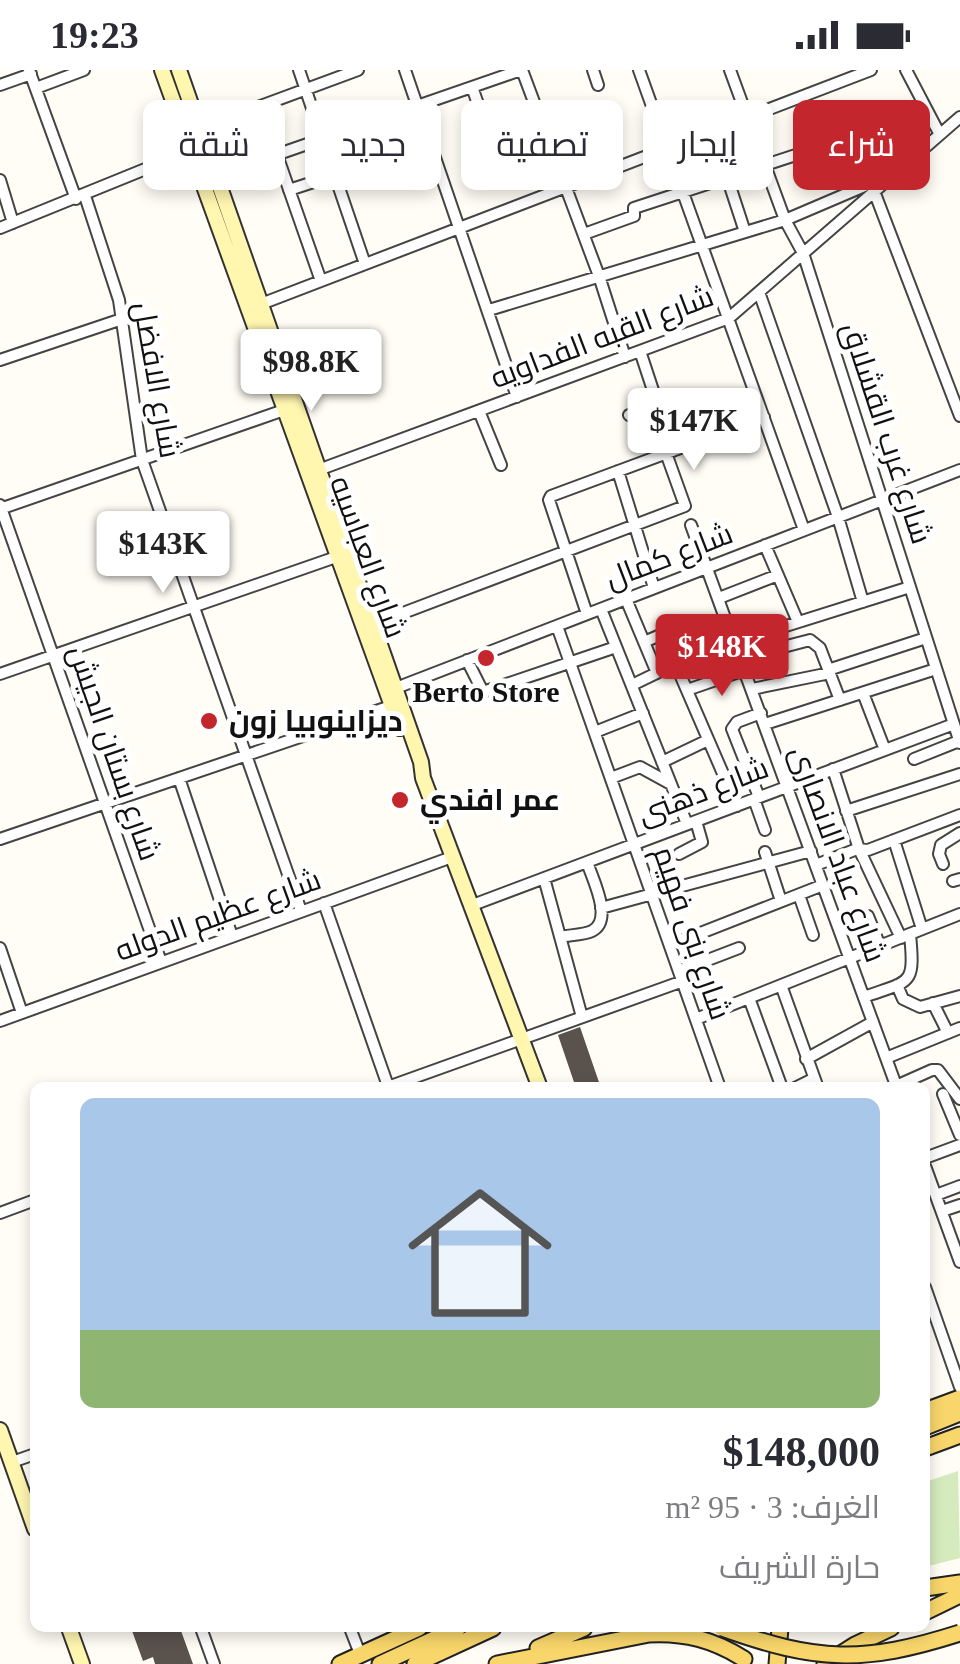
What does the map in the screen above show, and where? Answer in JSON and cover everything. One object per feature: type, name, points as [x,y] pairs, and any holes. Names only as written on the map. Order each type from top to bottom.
[{"type":"main road","name":"شارع العباسيه","points":[[162,70],[177,100]]},
{"type":"main road","name":"شارع العباسيه","points":[[180,70],[191,100]]},
{"type":"main road","name":"شارع العباسيه","points":[[215,190],[292,407],[321,470],[424,778],[538,1082]]},
{"type":"main road","name":"شارع العباسيه","points":[[223,190],[339,556],[414,764],[424,778]]},
{"type":"main road","points":[[930,1408],[960,1398]]},
{"type":"main road","points":[[930,1425],[960,1413]]},
{"type":"main road","points":[[0,1430],[30,1514]]},
{"type":"main road","points":[[930,1446],[960,1435]]},
{"type":"main road","points":[[930,1587],[960,1583]]},
{"type":"main road","points":[[930,1610],[960,1596]]},
{"type":"main road","points":[[70,1632],[82,1664]]},
{"type":"main road","points":[[340,1664],[411,1632]]},
{"type":"main road","points":[[380,1664],[449,1632]]},
{"type":"main road","points":[[415,1664],[484,1632]]},
{"type":"main road","points":[[504,1662],[575,1632]]},
{"type":"main road","points":[[504,1662],[650,1634],[693,1636],[709,1632]]},
{"type":"main road","points":[[736,1632],[794,1653],[844,1662],[897,1656],[960,1633]]},
{"type":"main road","points":[[693,1636],[744,1662],[743,1632]]},
{"type":"main road","points":[[777,1664],[780,1632]]},
{"type":"main road","points":[[826,1664],[882,1632]]},
{"type":"street","points":[[36,88],[84,70]]},
{"type":"street","points":[[298,70],[310,100]]},
{"type":"street","points":[[277,100],[358,70]]},
{"type":"street","points":[[404,70],[415,100]]},
{"type":"street","points":[[434,100],[521,70],[533,100]]},
{"type":"street","points":[[593,70],[598,85]]},
{"type":"street","points":[[639,70],[650,100]]},
{"type":"street","name":"شارع غرب القشلاق","points":[[730,70],[741,100]]},
{"type":"street","points":[[773,107],[869,70]]},
{"type":"street","points":[[906,70],[922,100]]},
{"type":"street","points":[[0,85],[30,72]]},
{"type":"street","name":"شارع الافضل","points":[[30,72],[116,291],[142,460],[301,912]]},
{"type":"street","points":[[472,87],[477,100]]},
{"type":"street","points":[[930,116],[938,133]]},
{"type":"street","name":"شارع القبه الفداويه","points":[[930,140],[959,118]]},
{"type":"street","points":[[0,228],[143,171]]},
{"type":"street","points":[[441,174],[517,397]]},
{"type":"street","points":[[0,180],[13,223]]},
{"type":"street","points":[[285,182],[321,281]]},
{"type":"street","points":[[289,190],[305,185]]},
{"type":"street","name":"شارع غرب القشلاق","points":[[773,188],[803,253],[960,742]]},
{"type":"street","points":[[340,190],[365,264]]},
{"type":"street","points":[[261,304],[558,190]]},
{"type":"street","points":[[567,190],[625,357]]},
{"type":"street","points":[[584,234],[634,216],[634,208],[685,190]]},
{"type":"street","points":[[732,190],[746,232]]},
{"type":"street","points":[[489,310],[785,220],[855,190]]},
{"type":"street","points":[[682,191],[804,530]]},
{"type":"street","points":[[874,191],[960,416]]},
{"type":"street","name":"شارع القبه الفداويه","points":[[321,470],[729,318],[874,191]]},
{"type":"street","points":[[759,292],[838,517],[863,602]]},
{"type":"street","points":[[0,360],[122,319]]},
{"type":"street","points":[[374,624],[685,506],[659,406],[640,352]]},
{"type":"street","points":[[629,415],[659,406]]},
{"type":"street","points":[[0,507],[292,407]]},
{"type":"street","points":[[479,411],[501,465]]},
{"type":"street","points":[[587,614],[549,500],[555,494],[764,417]]},
{"type":"street","name":"شارع كمال","points":[[396,688],[960,470]]},
{"type":"street","points":[[618,471],[654,588]]},
{"type":"street","name":"شارع بستان الجيش","points":[[0,507],[161,962]]},
{"type":"street","name":"شارع عباد الانصارى","points":[[691,525],[894,1082]]},
{"type":"street","points":[[766,546],[798,622]]},
{"type":"street","points":[[0,674],[339,556]]},
{"type":"street","points":[[718,598],[778,574]]},
{"type":"street","points":[[735,642],[910,587]]},
{"type":"street","points":[[626,599],[657,672]]},
{"type":"street","points":[[601,609],[671,784],[702,842],[679,854]]},
{"type":"street","points":[[644,642],[686,624]]},
{"type":"street","name":"شارع بنى فهيم","points":[[557,626],[717,1082]]},
{"type":"street","points":[[752,689],[829,672],[926,638]]},
{"type":"street","points":[[687,690],[804,639],[820,648],[840,700]]},
{"type":"street","points":[[467,660],[482,692],[616,646]]},
{"type":"street","points":[[766,830],[732,730],[737,722],[840,700],[936,668]]},
{"type":"street","points":[[632,685],[665,669],[679,672],[737,806]]},
{"type":"street","points":[[862,692],[885,750]]},
{"type":"street","points":[[0,839],[392,706]]},
{"type":"street","points":[[594,732],[643,713]]},
{"type":"street","name":"شارع ذهنى","points":[[470,906],[954,724]]},
{"type":"street","points":[[662,762],[708,740]]},
{"type":"street","points":[[914,759],[960,742]]},
{"type":"street","points":[[610,778],[640,766],[671,784]]},
{"type":"street","points":[[833,770],[859,849],[905,936],[914,970],[910,978],[864,998]]},
{"type":"street","points":[[846,811],[960,774]]},
{"type":"street","points":[[179,778],[232,936]]},
{"type":"street","points":[[816,865],[960,815]]},
{"type":"street","points":[[943,864],[941,846],[960,833]]},
{"type":"street","points":[[894,840],[922,929]]},
{"type":"street","points":[[601,908],[767,857],[810,851]]},
{"type":"street","name":"شارع عظيم الدوله","points":[[0,1021],[452,857]]},
{"type":"street","points":[[767,857],[782,902]]},
{"type":"street","points":[[560,937],[593,930],[599,924],[601,908],[587,862]]},
{"type":"street","points":[[544,878],[582,1017]]},
{"type":"street","points":[[670,945],[823,886]]},
{"type":"street","points":[[799,895],[813,934]]},
{"type":"street","points":[[324,903],[384,1082]]},
{"type":"street","points":[[696,1019],[960,914]]},
{"type":"street","points":[[868,916],[880,946]]},
{"type":"street","points":[[0,948],[22,1013]]},
{"type":"street","points":[[400,1082],[582,1017],[739,948]]},
{"type":"street","points":[[782,985],[815,1082]]},
{"type":"street","points":[[897,985],[903,1000],[911,1006],[960,996]]},
{"type":"street","points":[[749,998],[780,1082]]},
{"type":"street","points":[[886,1058],[954,1030],[934,1003]]},
{"type":"street","points":[[806,1058],[873,1022]]},
{"type":"street","points":[[907,1082],[938,1070],[960,1099]]},
{"type":"street","points":[[423,1074],[425,1082]]},
{"type":"street","points":[[942,1094],[960,1136]]},
{"type":"street","points":[[930,1156],[960,1145]]},
{"type":"street","points":[[930,1179],[960,1262]]},
{"type":"street","points":[[936,1195],[960,1186]]},
{"type":"street","points":[[0,1212],[30,1202]]},
{"type":"street","points":[[942,1211],[960,1205]]},
{"type":"street","points":[[930,1301],[960,1387]]},
{"type":"street","points":[[930,1326],[938,1324]]},
{"type":"street","points":[[946,1348],[960,1343]]},
{"type":"street","points":[[12,1462],[30,1456]]},
{"type":"street","points":[[202,1632],[214,1664]]},
{"type":"street","points":[[352,1632],[360,1654]]},
{"type":"green space","points":[[958,1471],[960,1558],[930,1566],[930,1480]]},
{"type":"building","points":[[580,1027],[599,1082],[574,1082],[558,1035]]},
{"type":"building","points":[[132,1632],[181,1632],[193,1664],[155,1664],[153,1657],[143,1661]]},
{"type":"place","name":"Berto Store","points":[[486,658]]},
{"type":"place","name":"ديزاينوبيا زون","points":[[209,721]]},
{"type":"place","name":"عمر افندي","points":[[400,800]]}]
